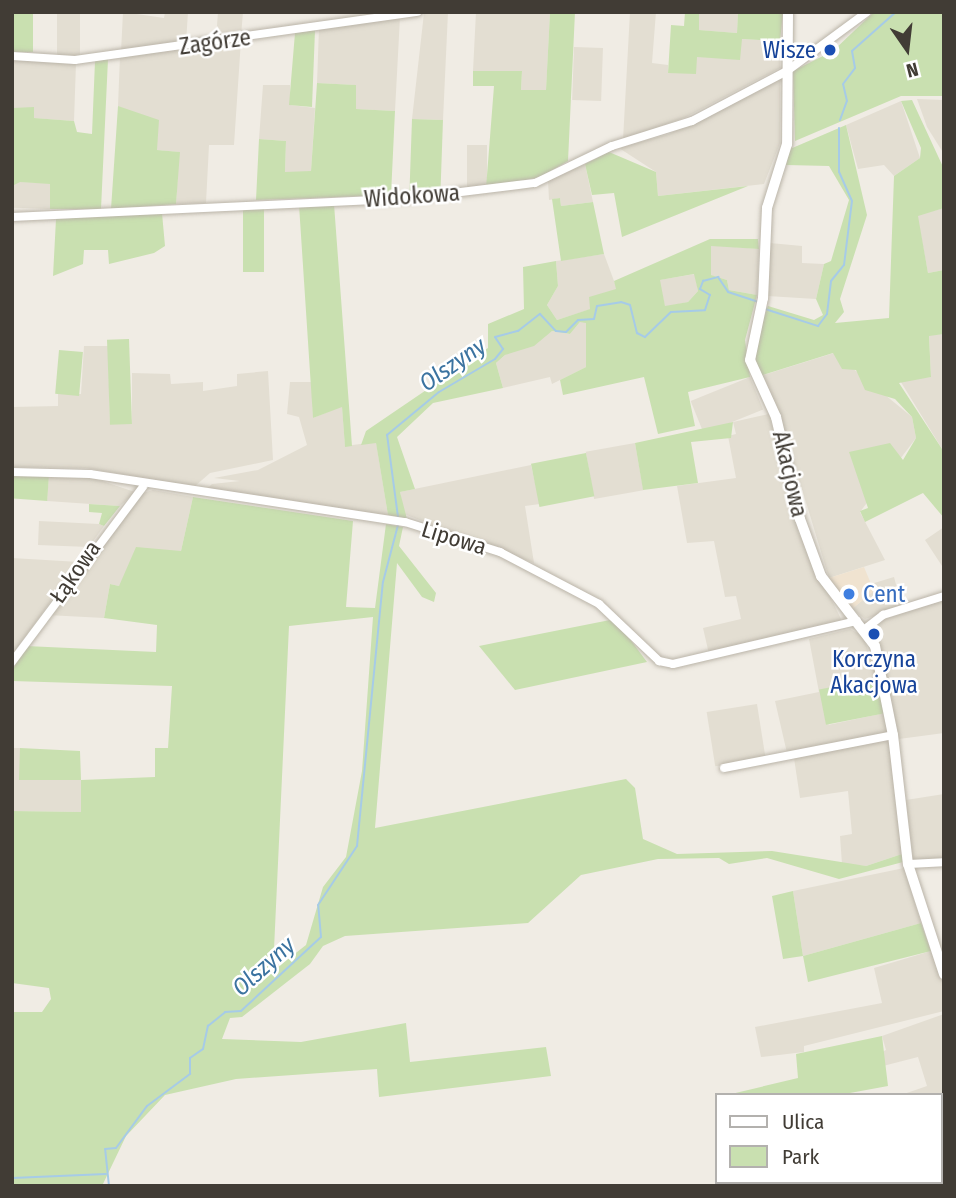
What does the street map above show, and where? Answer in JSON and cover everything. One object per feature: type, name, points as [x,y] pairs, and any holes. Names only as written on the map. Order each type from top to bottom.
[{"type":"street","name":"Zagórze","points":[[12,56],[75,60],[418,12]]},
{"type":"street","name":"Akacjowa","points":[[788,12],[788,144],[767,208],[763,298],[750,347],[753,370],[776,417],[821,576],[865,629],[883,677],[893,735],[908,863],[944,974]]},
{"type":"street","points":[[787,71],[867,12]]},
{"type":"street","name":"Widokowa","points":[[12,217],[517,187],[611,146],[692,121],[787,71]]},
{"type":"street","name":"Lipowa","points":[[12,471],[90,474],[143,487],[392,519],[500,552],[599,604],[659,661],[673,664],[857,621]]},
{"type":"street","name":"Łąkowa","points":[[12,662],[143,487]]},
{"type":"street","points":[[865,629],[883,615],[944,596]]},
{"type":"street","points":[[724,768],[893,735]]},
{"type":"street","points":[[908,863],[944,862]]},
{"type":"shaded area","points":[[57,12],[80,12],[80,59],[57,59]]},
{"type":"shaded area","points":[[123,12],[164,18],[165,12],[188,12],[186,43],[121,52]]},
{"type":"shaded area","points":[[218,12],[243,12],[241,36],[216,39]]},
{"type":"shaded area","points":[[448,12],[443,120],[412,119],[424,13]]},
{"type":"shaded area","points":[[476,12],[550,12],[546,91],[521,90],[522,71],[473,71]]},
{"type":"shaded area","points":[[630,12],[656,12],[652,63],[668,65],[668,73],[696,73],[696,57],[741,39],[780,41],[780,68],[686,117],[623,140]]},
{"type":"shaded area","points":[[699,12],[738,12],[737,33],[698,30]]},
{"type":"shaded area","points":[[400,17],[395,111],[355,109],[355,85],[317,83],[319,28]]},
{"type":"shaded area","points":[[241,40],[234,145],[209,145],[206,203],[176,204],[179,152],[157,150],[118,106],[120,56]]},
{"type":"shaded area","points":[[574,47],[603,48],[601,101],[572,100]]},
{"type":"shaded area","points":[[12,59],[76,63],[74,121],[33,118],[13,109],[12,138]]},
{"type":"shaded area","points":[[780,78],[780,143],[764,184],[658,196],[656,172],[619,148],[669,134]]},
{"type":"shaded area","points":[[263,85],[290,85],[290,105],[315,108],[311,172],[285,172],[286,141],[259,139]]},
{"type":"shaded area","points":[[917,99],[944,100],[944,154],[927,127]]},
{"type":"shaded area","points":[[901,101],[920,158],[894,176],[884,165],[858,169],[846,125]]},
{"type":"shaded area","points":[[467,145],[487,145],[487,190],[467,190]]},
{"type":"shaded area","points":[[585,164],[593,202],[561,206],[560,198],[549,200],[548,180]]},
{"type":"shaded area","points":[[14,182],[51,183],[50,209],[13,208]]},
{"type":"shaded area","points":[[944,208],[944,270],[928,273],[917,215]]},
{"type":"shaded area","points":[[770,243],[802,246],[802,263],[824,264],[816,299],[767,296]]},
{"type":"shaded area","points":[[711,245],[759,249],[757,295],[729,290],[727,280],[710,275]]},
{"type":"shaded area","points":[[604,254],[617,289],[591,309],[557,320],[547,305],[558,286],[556,261]]},
{"type":"shaded area","points":[[695,274],[698,291],[688,302],[665,307],[659,280]]},
{"type":"shaded area","points":[[580,322],[586,322],[586,367],[552,384],[550,377],[503,388],[496,363],[505,355],[552,331],[570,334]]},
{"type":"shaded area","points":[[944,334],[944,452],[899,379],[931,377],[929,335]]},
{"type":"shaded area","points":[[84,346],[108,346],[110,424],[132,424],[132,373],[170,374],[171,384],[203,382],[203,391],[237,386],[237,374],[268,371],[273,460],[210,473],[194,487],[86,468],[12,467],[12,407],[58,406],[58,394],[81,394]]},
{"type":"shaded area","points":[[834,353],[912,417],[916,438],[860,512],[885,560],[829,578],[778,410],[760,376]]},
{"type":"shaded area","points":[[750,377],[763,409],[704,433],[691,401]]},
{"type":"shaded area","points":[[290,382],[312,382],[313,418],[342,406],[345,446],[376,442],[388,515],[204,492],[212,484],[240,481],[214,478],[258,470],[307,445],[299,417],[287,414]]},
{"type":"shaded area","points":[[769,414],[799,534],[843,623],[709,654],[703,628],[741,619],[736,596],[725,597],[714,541],[687,543],[677,486],[736,478],[728,436],[736,434],[733,422]]},
{"type":"shaded area","points":[[635,443],[643,490],[594,499],[586,452]]},
{"type":"shaded area","points":[[531,465],[540,504],[525,506],[534,563],[404,514],[400,492]]},
{"type":"shaded area","points":[[49,475],[90,477],[135,492],[120,506],[47,501]]},
{"type":"shaded area","points":[[153,490],[193,497],[181,551],[119,586],[110,584],[104,618],[47,615],[143,493]]},
{"type":"shaded area","points":[[39,521],[104,526],[89,547],[38,545]]},
{"type":"shaded area","points":[[944,527],[944,569],[925,540]]},
{"type":"shaded area","points":[[12,558],[79,562],[12,655]]},
{"type":"shaded area","points":[[864,567],[874,591],[852,609],[837,598],[829,578]]},
{"type":"shaded area","points":[[894,577],[902,607],[865,619],[852,609],[873,591],[871,584]]},
{"type":"shaded area","points":[[944,600],[944,733],[899,739],[873,630],[876,622]]},
{"type":"shaded area","points":[[850,629],[863,636],[878,678],[828,725],[885,713],[888,733],[787,753],[775,701],[819,692],[809,639]]},
{"type":"shaded area","points":[[757,704],[766,758],[715,766],[707,712]]},
{"type":"shaded area","points":[[890,738],[902,854],[866,866],[842,864],[840,836],[852,834],[848,791],[800,798],[794,758]]},
{"type":"shaded area","points":[[12,748],[20,748],[20,780],[81,780],[81,812],[12,811]]},
{"type":"shaded area","points":[[944,794],[944,860],[913,860],[906,800]]},
{"type":"shaded area","points":[[904,868],[921,923],[803,956],[793,891]]},
{"type":"shaded area","points":[[931,951],[944,986],[944,1011],[804,1046],[804,1052],[761,1057],[755,1027],[882,1003],[874,968]]},
{"type":"shaded area","points":[[944,1014],[944,1177],[942,1093],[907,1093],[927,1086],[918,1057],[883,1066],[880,1053],[886,1050],[882,1036]]},
{"type":"green space","points":[[12,12],[33,12],[33,52],[12,52]]},
{"type":"green space","points":[[550,12],[575,12],[568,161],[540,177],[486,188],[494,86],[473,86],[473,71],[522,71],[521,90],[546,90]]},
{"type":"green space","points":[[685,12],[699,12],[699,30],[737,33],[738,12],[783,12],[780,41],[742,39],[740,60],[697,57],[696,74],[668,73],[671,25],[684,26]]},
{"type":"green space","points":[[874,12],[944,12],[944,96],[901,96],[795,141],[793,71],[833,51]]},
{"type":"green space","points":[[315,30],[312,107],[289,105],[295,33]]},
{"type":"green space","points":[[108,59],[101,209],[50,209],[50,184],[20,182],[14,185],[12,212],[13,108],[34,107],[34,118],[74,121],[77,132],[92,134],[95,61]]},
{"type":"green space","points":[[317,83],[356,85],[356,109],[395,111],[391,195],[256,200],[259,139],[286,141],[285,172],[311,171]]},
{"type":"green space","points":[[912,100],[944,169],[944,208],[918,216],[928,273],[944,270],[944,334],[929,336],[931,377],[899,383],[944,452],[944,518],[923,493],[865,522],[860,511],[868,508],[849,452],[890,443],[903,460],[916,438],[912,417],[895,399],[865,390],[856,370],[842,369],[833,353],[760,376],[753,350],[768,306],[814,320],[823,315],[816,299],[824,264],[831,261],[849,200],[829,166],[786,165],[790,149],[846,125],[867,215],[840,299],[844,312],[835,323],[889,318],[894,176],[920,158],[921,148],[901,101]]},
{"type":"green space","points":[[118,106],[159,120],[157,150],[180,152],[176,204],[111,209]]},
{"type":"green space","points":[[412,119],[443,120],[440,195],[409,194]]},
{"type":"green space","points":[[609,152],[656,172],[658,196],[748,186],[622,237],[614,193],[592,195],[585,164]]},
{"type":"green space","points":[[560,198],[561,206],[593,202],[604,254],[561,261],[552,199]]},
{"type":"green space","points":[[334,204],[352,446],[345,447],[342,407],[313,418],[299,205]]},
{"type":"green space","points":[[243,207],[264,207],[264,272],[243,272]]},
{"type":"green space","points":[[162,213],[165,246],[154,253],[109,264],[108,250],[84,250],[83,264],[53,276],[56,219]]},
{"type":"green space","points":[[710,239],[758,239],[759,249],[711,246],[711,275],[727,280],[729,290],[757,295],[745,340],[750,377],[688,392],[695,426],[658,434],[644,377],[563,395],[560,380],[586,367],[586,323],[580,322],[570,334],[552,331],[534,346],[505,355],[496,363],[503,388],[433,403],[397,437],[415,489],[400,492],[407,519],[388,515],[376,443],[361,445],[366,431],[488,348],[488,324],[524,309],[523,267],[556,261],[558,286],[547,305],[557,320],[590,309],[589,297],[616,289],[614,281]],"holes":[[[694,274],[698,291],[688,302],[665,306],[660,280]]]},
{"type":"green space","points":[[129,339],[132,424],[110,425],[107,340]]},
{"type":"green space","points":[[59,350],[83,352],[79,396],[55,394]]},
{"type":"green space","points":[[733,422],[731,438],[691,442],[698,483],[643,490],[635,443]]},
{"type":"green space","points":[[586,453],[594,496],[539,507],[531,464]]},
{"type":"green space","points":[[12,472],[49,475],[47,501],[12,498]]},
{"type":"green space","points":[[193,497],[353,521],[346,607],[375,608],[386,524],[403,527],[399,546],[436,593],[434,602],[422,597],[397,563],[375,828],[626,779],[635,788],[643,839],[677,854],[772,851],[866,866],[902,854],[903,862],[839,879],[767,858],[729,864],[719,858],[658,859],[581,875],[528,923],[345,936],[323,946],[310,964],[242,1017],[230,1018],[222,1039],[301,1042],[406,1023],[410,1062],[546,1047],[551,1076],[379,1097],[377,1069],[236,1079],[165,1095],[126,1136],[102,1186],[12,1186],[12,1012],[42,1012],[51,999],[49,988],[12,983],[12,811],[81,812],[81,780],[155,777],[155,748],[168,748],[172,686],[12,681],[12,671],[26,646],[156,652],[157,625],[104,618],[110,584],[119,586],[136,547],[181,551]],"holes":[[[373,617],[362,771],[346,857],[323,887],[306,945],[273,971],[289,626]]]},
{"type":"green space","points":[[89,504],[120,506],[104,526],[99,524],[102,513],[89,512]]},
{"type":"green space","points":[[615,619],[647,662],[515,690],[479,646]]},
{"type":"green space","points":[[878,678],[885,713],[826,725],[819,689]]},
{"type":"green space","points":[[20,748],[80,751],[81,780],[19,780]]},
{"type":"green space","points":[[793,891],[803,956],[783,959],[772,896]]},
{"type":"green space","points":[[921,923],[931,951],[808,982],[803,956]]},
{"type":"green space","points":[[882,1036],[888,1086],[850,1093],[735,1093],[798,1078],[796,1054]]},
{"type":"waterway","name":"Olszyny","points":[[840,120],[847,101],[843,84],[855,68],[852,51],[896,12]]},
{"type":"waterway","name":"Olszyny","points":[[765,309],[818,326],[827,314],[831,281],[844,265],[852,201],[839,172],[839,128]]},
{"type":"waterway","name":"Olszyny","points":[[398,517],[387,435],[439,392],[495,359],[503,349],[495,337],[518,331],[540,314],[556,331],[566,332],[578,320],[594,319],[597,306],[621,302],[630,305],[637,333],[645,337],[671,312],[705,310],[710,295],[700,289],[703,281],[718,277],[728,292],[759,302]]},
{"type":"waterway","name":"Olszyny","points":[[109,1186],[105,1149],[116,1148],[147,1106],[190,1074],[190,1058],[203,1049],[208,1026],[225,1012],[241,1011],[321,937],[318,905],[357,846],[383,582],[398,525]]},
{"type":"waterway","points":[[12,1178],[106,1174]]},
{"type":"place","name":"Wisze","points":[[830,50]]},
{"type":"place","name":"Cent","points":[[849,594]]},
{"type":"place","name":"Korczyna Akacjowa","points":[[874,634]]}]
